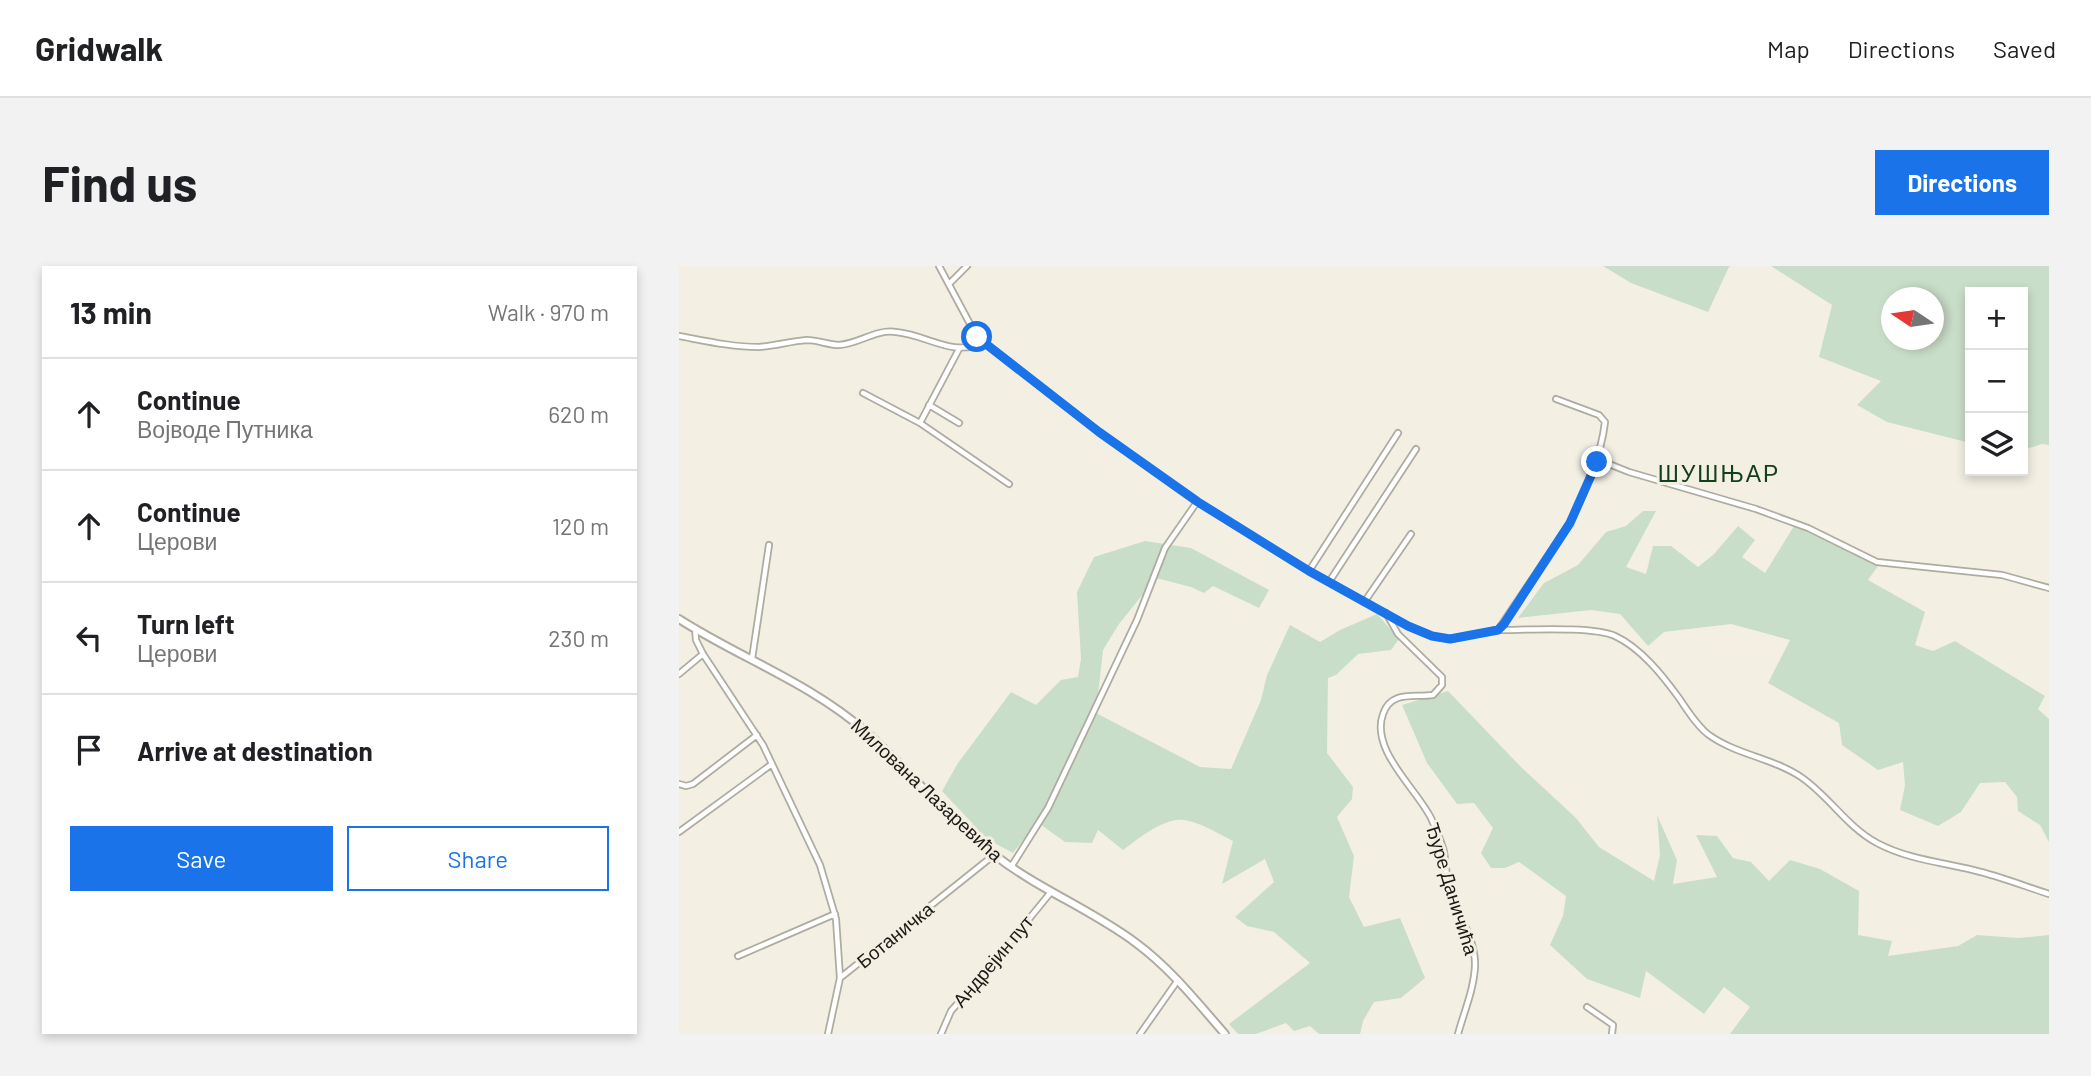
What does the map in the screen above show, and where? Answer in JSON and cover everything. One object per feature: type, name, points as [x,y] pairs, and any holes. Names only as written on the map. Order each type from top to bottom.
[{"type":"street","points":[[939,266],[967,321],[984,344],[1099,432],[1198,502],[1309,571],[1408,626],[1432,636],[1450,639],[1498,630],[1595,631],[1615,636],[1632,645],[1669,685],[1708,734],[1724,744],[1779,765],[1801,778],[1817,789],[1859,831],[1874,841],[1912,857],[1974,870],[2049,894]]},
{"type":"street","points":[[949,284],[967,266]]},
{"type":"street","points":[[679,335],[726,345],[761,347],[811,340],[840,345],[880,332],[897,332],[959,349],[970,349],[984,344]]},
{"type":"street","points":[[920,422],[959,349]]},
{"type":"street","points":[[863,393],[920,422],[1009,484]]},
{"type":"street","points":[[1498,630],[1570,523],[1597,462],[1605,425],[1602,418],[1556,399]]},
{"type":"street","points":[[929,405],[960,423]]},
{"type":"street","points":[[1309,571],[1398,433]]},
{"type":"street","points":[[1329,582],[1416,449]]},
{"type":"street","points":[[1597,462],[1604,461],[1629,472],[1769,514],[1808,528],[1877,562],[2002,575],[2049,588]]},
{"type":"street","points":[[1011,867],[1048,808],[1137,620],[1165,548],[1198,502]]},
{"type":"street","points":[[1365,601],[1411,534]]},
{"type":"street","points":[[752,659],[769,545]]},
{"type":"street","name":"Ђуре Даничића","points":[[1385,613],[1398,634],[1443,677],[1442,685],[1433,695],[1416,697],[1405,694],[1397,697],[1383,713],[1381,730],[1383,743],[1393,762],[1430,817],[1443,849],[1448,887],[1472,944],[1475,965],[1458,1034]]},
{"type":"street","name":"Милована Лазаревића","points":[[679,619],[814,693],[866,731],[965,831],[1011,867],[1134,942],[1178,981],[1225,1034]]},
{"type":"street","points":[[695,627],[696,640],[703,654],[757,735],[820,865],[835,914],[840,978]]},
{"type":"street","points":[[679,674],[703,654]]},
{"type":"street","points":[[679,784],[686,786],[693,783],[757,735]]},
{"type":"street","points":[[679,832],[772,764]]},
{"type":"street","name":"Ботаничка","points":[[828,1034],[840,978],[994,855]]},
{"type":"street","name":"Андрејин пут","points":[[941,1034],[951,1011],[1051,892]]},
{"type":"street","points":[[738,956],[835,914]]},
{"type":"street","points":[[1140,1034],[1178,981]]},
{"type":"street","points":[[1587,1007],[1612,1025],[1612,1034]]},
{"type":"green space","points":[[1603,266],[1731,266],[1708,312],[1631,283]]},
{"type":"green space","points":[[1771,266],[2049,266],[2049,445],[2042,444],[2028,448],[2028,287],[1965,287],[1965,442],[1887,422],[1857,405],[1881,381],[1819,357],[1832,305]]},
{"type":"green space","points":[[1643,511],[1656,511],[1626,567],[1646,574],[1653,546],[1671,546],[1698,567],[1714,554],[1738,526],[1755,540],[1742,557],[1765,573],[1794,526],[1878,566],[1868,580],[1925,612],[1915,645],[1933,651],[1955,641],[2045,696],[2038,709],[2049,719],[2049,842],[2040,825],[2018,811],[2017,797],[2005,782],[1980,783],[1961,812],[1938,826],[1900,810],[1905,785],[1903,762],[1878,770],[1842,745],[1839,723],[1768,683],[1790,640],[1731,624],[1664,632],[1648,646],[1620,614],[1591,610],[1518,618],[1544,583],[1578,565],[1606,532],[1626,526]]},
{"type":"green space","points":[[1145,541],[1191,548],[1269,590],[1259,608],[1213,586],[1204,593],[1156,578],[1119,624],[1103,650],[1096,713],[1200,767],[1231,769],[1261,700],[1267,675],[1290,625],[1320,642],[1377,614],[1399,639],[1391,650],[1358,654],[1336,675],[1328,678],[1327,753],[1353,787],[1352,799],[1337,817],[1354,856],[1349,897],[1364,927],[1400,918],[1425,978],[1401,998],[1374,1002],[1363,1021],[1360,1034],[1319,1034],[1310,1026],[1294,1031],[1286,1023],[1256,1034],[1238,1034],[1229,1024],[1310,963],[1274,932],[1247,926],[1235,917],[1274,882],[1265,859],[1222,884],[1233,841],[1205,827],[1182,820],[1155,828],[1123,850],[1098,830],[1092,843],[1065,842],[1037,822],[1013,853],[968,829],[973,824],[942,791],[958,763],[1011,692],[1036,705],[1061,680],[1078,677],[1081,659],[1077,592],[1094,557]]},
{"type":"green space","points":[[1448,691],[1522,768],[1576,818],[1599,847],[1654,881],[1660,855],[1657,815],[1677,860],[1673,884],[1717,877],[1696,835],[1717,836],[1733,858],[1751,862],[1769,881],[1790,860],[1820,869],[1859,891],[1858,935],[1892,941],[1888,956],[1958,946],[1977,935],[2018,938],[2049,935],[2049,1034],[1730,1034],[1750,1007],[1724,987],[1704,1014],[1646,971],[1640,998],[1587,979],[1550,945],[1563,916],[1566,896],[1519,862],[1505,868],[1491,868],[1481,853],[1493,828],[1474,803],[1457,804],[1427,763],[1402,705]]},
{"type":"district","name":"ШУШЊАР","points":[[1719,474]]},
{"type":"route","points":[[977,337],[1099,432],[1198,502],[1309,571],[1408,626],[1432,636],[1450,639],[1475,636],[1498,630],[1504,624],[1570,523],[1597,462]]}]
